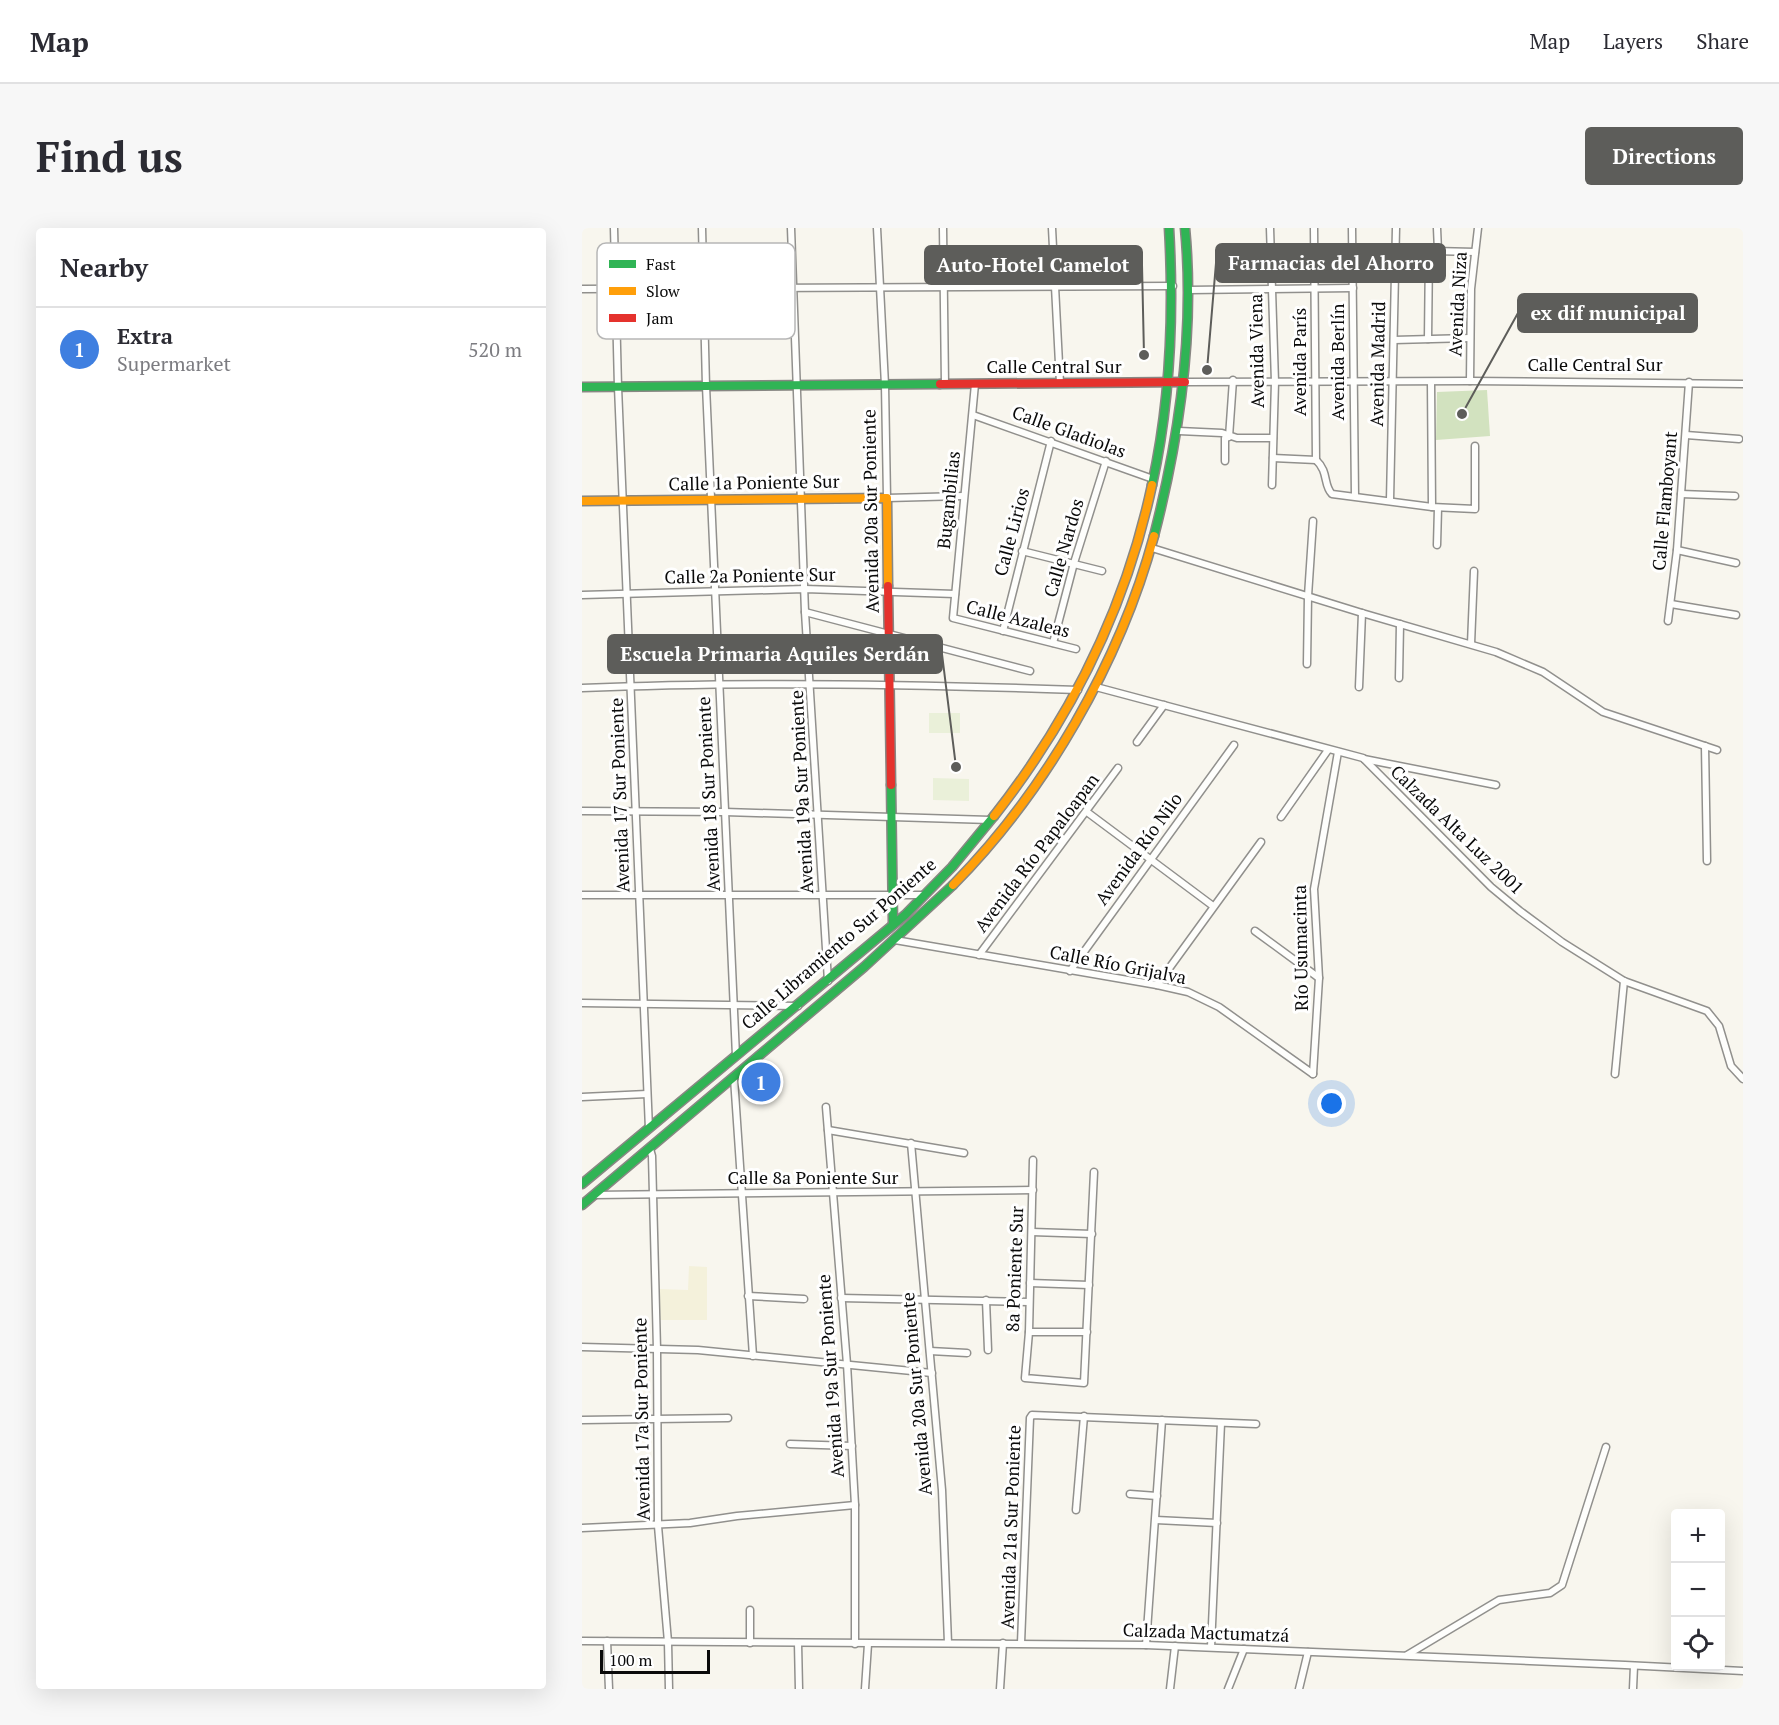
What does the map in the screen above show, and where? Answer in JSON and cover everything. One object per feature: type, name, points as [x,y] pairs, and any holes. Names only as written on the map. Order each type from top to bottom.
[{"type":"main road","name":"Calle Libramiento Sur Poniente","points":[[582,1184],[828,981],[925,895],[951,868],[1025,776],[1078,690],[1112,615],[1134,553],[1154,479],[1169,383],[1173,286],[1169,228]]},
{"type":"main road","name":"Calle Libramiento Sur Poniente","points":[[582,1205],[895,940],[981,855],[1040,780],[1096,687],[1129,614],[1152,548],[1167,492],[1179,431],[1185,382],[1190,290],[1185,228]]},
{"type":"main road","name":"Calle Central Sur","points":[[582,387],[1185,382]]},
{"type":"main road","name":"Calle 1a Poniente Sur","points":[[582,501],[887,498]]},
{"type":"main road","name":"Avenida 20a Sur Poniente","points":[[887,498],[893,924]]},
{"type":"street","name":"Avenida 17 Sur Poniente","points":[[614,228],[614,243]]},
{"type":"street","name":"Avenida 19a Sur Poniente","points":[[791,228],[791,243]]},
{"type":"street","name":"Avenida 20a Sur Poniente","points":[[877,228],[885,385],[887,498]]},
{"type":"street","points":[[943,228],[945,384]]},
{"type":"street","points":[[1052,228],[1060,383]]},
{"type":"street","name":"Avenida Viena","points":[[1270,228],[1275,382],[1272,485]]},
{"type":"street","name":"Avenida París","points":[[1314,228],[1316,460]]},
{"type":"street","name":"Avenida Berlín","points":[[1352,228],[1355,496]]},
{"type":"street","name":"Avenida Madrid","points":[[1390,500],[1396,228]]},
{"type":"street","points":[[1437,228],[1438,251]]},
{"type":"street","name":"Avenida Niza","points":[[1470,381],[1471,289],[1478,228]]},
{"type":"street","points":[[1394,250],[1475,252]]},
{"type":"street","points":[[1428,339],[1429,250]]},
{"type":"street","points":[[795,288],[1173,286]]},
{"type":"street","points":[[1190,290],[1353,288]]},
{"type":"street","points":[[1394,340],[1470,338]]},
{"type":"street","name":"Avenida 17 Sur Poniente","points":[[617,339],[649,1129]]},
{"type":"street","name":"Avenida 18 Sur Poniente","points":[[704,339],[736,1056]]},
{"type":"street","name":"Avenida 19a Sur Poniente","points":[[795,339],[805,612],[828,981]]},
{"type":"street","points":[[1225,461],[1225,438],[1229,436],[1233,380]]},
{"type":"street","name":"Calle Central Sur","points":[[1185,382],[1233,380],[1743,384]]},
{"type":"street","points":[[1431,382],[1437,545]]},
{"type":"street","name":"Calle Flamboyant","points":[[1668,621],[1677,550],[1689,382]]},
{"type":"street","name":"Bugambilias","points":[[953,618],[975,384]]},
{"type":"street","name":"Calle Gladiolas","points":[[973,415],[1154,479]]},
{"type":"street","points":[[1179,431],[1273,438]]},
{"type":"street","points":[[1686,435],[1739,439]]},
{"type":"street","name":"Calle Lirios","points":[[1003,631],[1051,441]]},
{"type":"street","points":[[1273,458],[1316,460],[1325,472],[1328,490],[1332,494],[1435,507],[1475,509],[1475,446]]},
{"type":"street","name":"Calle Nardos","points":[[1053,643],[1074,563],[1106,461]]},
{"type":"street","points":[[1681,494],[1735,496]]},
{"type":"street","name":"Calle 1a Poniente Sur","points":[[887,498],[963,496]]},
{"type":"street","points":[[1307,664],[1308,596],[1313,521]]},
{"type":"street","points":[[1152,548],[1518,660],[1543,672],[1603,712],[1717,750]]},
{"type":"street","points":[[1677,550],[1736,562]]},
{"type":"street","points":[[1022,551],[1102,570]]},
{"type":"street","points":[[1471,644],[1474,571]]},
{"type":"street","name":"Calle 2a Poniente Sur","points":[[582,595],[805,589],[955,594]]},
{"type":"street","points":[[1671,604],[1736,615]]},
{"type":"street","points":[[805,612],[1030,671]]},
{"type":"street","points":[[1359,687],[1362,613]]},
{"type":"street","name":"Calle Azaleas","points":[[953,618],[1076,649]]},
{"type":"street","points":[[1399,678],[1400,624]]},
{"type":"street","points":[[582,688],[889,685],[1078,690]]},
{"type":"street","points":[[1096,687],[1328,750],[1496,785]]},
{"type":"street","points":[[1137,742],[1164,705]]},
{"type":"street","name":"Avenida Río Nilo","points":[[1070,971],[1233,745]]},
{"type":"street","points":[[1705,746],[1707,861]]},
{"type":"street","points":[[1281,817],[1328,750]]},
{"type":"street","name":"Río Usumacinta","points":[[1313,1074],[1319,978],[1315,874],[1321,852],[1338,752]]},
{"type":"street","name":"Calzada Alta Luz 2001","points":[[1363,758],[1491,887],[1562,942],[1624,981],[1707,1011],[1719,1026],[1731,1066],[1743,1079]]},
{"type":"street","name":"Avenida Río Papaloapan","points":[[979,955],[1118,768]]},
{"type":"street","points":[[582,811],[818,814],[990,820]]},
{"type":"street","points":[[1087,812],[1213,906]]},
{"type":"street","points":[[1157,985],[1261,842]]},
{"type":"street","points":[[582,895],[925,895]]},
{"type":"street","points":[[1255,931],[1319,978]]},
{"type":"street","name":"Calle Río Grijalva","points":[[895,940],[1188,992],[1219,1007],[1313,1074]]},
{"type":"street","points":[[1615,1074],[1624,981]]},
{"type":"street","points":[[582,1003],[798,1006]]},
{"type":"street","points":[[734,1077],[753,1356]]},
{"type":"street","points":[[582,1097],[647,1094]]},
{"type":"street","name":"Avenida 19a Sur Poniente","points":[[826,1107],[848,1364],[855,1505],[855,1644]]},
{"type":"street","points":[[828,1130],[964,1153]]},
{"type":"street","name":"Avenida 20a Sur Poniente","points":[[911,1143],[942,1490],[948,1643]]},
{"type":"street","name":"Avenida 17a Sur Poniente","points":[[650,1149],[657,1349],[658,1526],[668,1642],[669,1689]]},
{"type":"street","name":"8a Poniente Sur","points":[[1034,1160],[1029,1332],[1025,1378],[1084,1383],[1087,1332]]},
{"type":"street","points":[[1029,1332],[1087,1332],[1094,1172]]},
{"type":"street","name":"Calle 8a Poniente Sur","points":[[594,1195],[1033,1190]]},
{"type":"street","points":[[1032,1232],[1092,1234]]},
{"type":"street","points":[[1030,1283],[1089,1285]]},
{"type":"street","points":[[748,1296],[804,1299]]},
{"type":"street","points":[[841,1298],[1029,1302]]},
{"type":"street","points":[[986,1300],[988,1350]]},
{"type":"street","points":[[582,1347],[657,1349],[753,1356],[933,1373]]},
{"type":"street","points":[[930,1351],[967,1353]]},
{"type":"street","name":"Avenida 21a Sur Poniente","points":[[1021,1643],[1030,1418],[1035,1414],[1084,1416]]},
{"type":"street","points":[[1076,1510],[1084,1416],[1256,1424]]},
{"type":"street","points":[[582,1420],[728,1418]]},
{"type":"street","points":[[1146,1645],[1162,1420]]},
{"type":"street","points":[[1211,1647],[1221,1423]]},
{"type":"street","points":[[790,1444],[852,1446]]},
{"type":"street","points":[[1407,1655],[1499,1600],[1550,1593],[1563,1585],[1606,1447]]},
{"type":"street","points":[[1130,1494],[1156,1496]]},
{"type":"street","points":[[582,1528],[658,1526],[855,1505]]},
{"type":"street","points":[[1156,1520],[1216,1523]]},
{"type":"street","points":[[750,1610],[750,1643]]},
{"type":"street","name":"Calzada Mactumatzá","points":[[582,1641],[1146,1645],[1743,1671]]},
{"type":"street","points":[[607,1641],[609,1689]]},
{"type":"street","points":[[798,1643],[799,1689]]},
{"type":"street","name":"Avenida 21a Sur Poniente","points":[[1000,1689],[1003,1643]]},
{"type":"street","points":[[865,1689],[868,1644]]},
{"type":"street","points":[[1170,1689],[1175,1646]]},
{"type":"street","points":[[1228,1689],[1244,1649]]},
{"type":"street","points":[[1299,1689],[1308,1652]]},
{"type":"street","points":[[1633,1689],[1635,1666]]},
{"type":"shaded area","points":[[689,1266],[707,1267],[707,1320],[660,1320],[659,1289],[688,1290]]},
{"type":"green space","points":[[1487,390],[1490,436],[1436,440],[1437,392]]},
{"type":"green space","points":[[929,713],[960,713],[960,733],[929,733]]},
{"type":"green space","points":[[933,778],[969,779],[969,801],[933,800]]},
{"type":"traffic: fast","points":[[1152,485],[1163,421],[1170,357],[1169,228]]},
{"type":"traffic: fast","points":[[1154,536],[1171,460],[1183,383],[1188,306],[1185,228]]},
{"type":"traffic: fast","points":[[582,387],[940,384]]},
{"type":"traffic: fast","points":[[891,785],[893,924]]},
{"type":"traffic: fast","points":[[582,1184],[905,915],[952,867],[994,816]]},
{"type":"traffic: fast","points":[[582,1205],[864,967],[953,885]]},
{"type":"traffic: slow","points":[[994,816],[1048,740],[1092,660],[1127,574],[1152,485]]},
{"type":"traffic: slow","points":[[582,501],[887,498],[888,586]]},
{"type":"traffic: slow","points":[[953,885],[1018,809],[1048,767],[1075,723],[1121,631],[1154,536]]},
{"type":"traffic: jam","points":[[940,384],[1185,382]]},
{"type":"traffic: jam","points":[[888,586],[891,785]]},
{"type":"place","name":"Auto-Hotel Camelot","points":[[1144,355]]},
{"type":"place","name":"Farmacias del Ahorro","points":[[1207,370]]},
{"type":"place","name":"ex dif municipal","points":[[1462,414]]},
{"type":"place","name":"Escuela Primaria Aquiles Serdán","points":[[956,767]]},
{"type":"place","name":"Extra","points":[[761,1082]]}]
